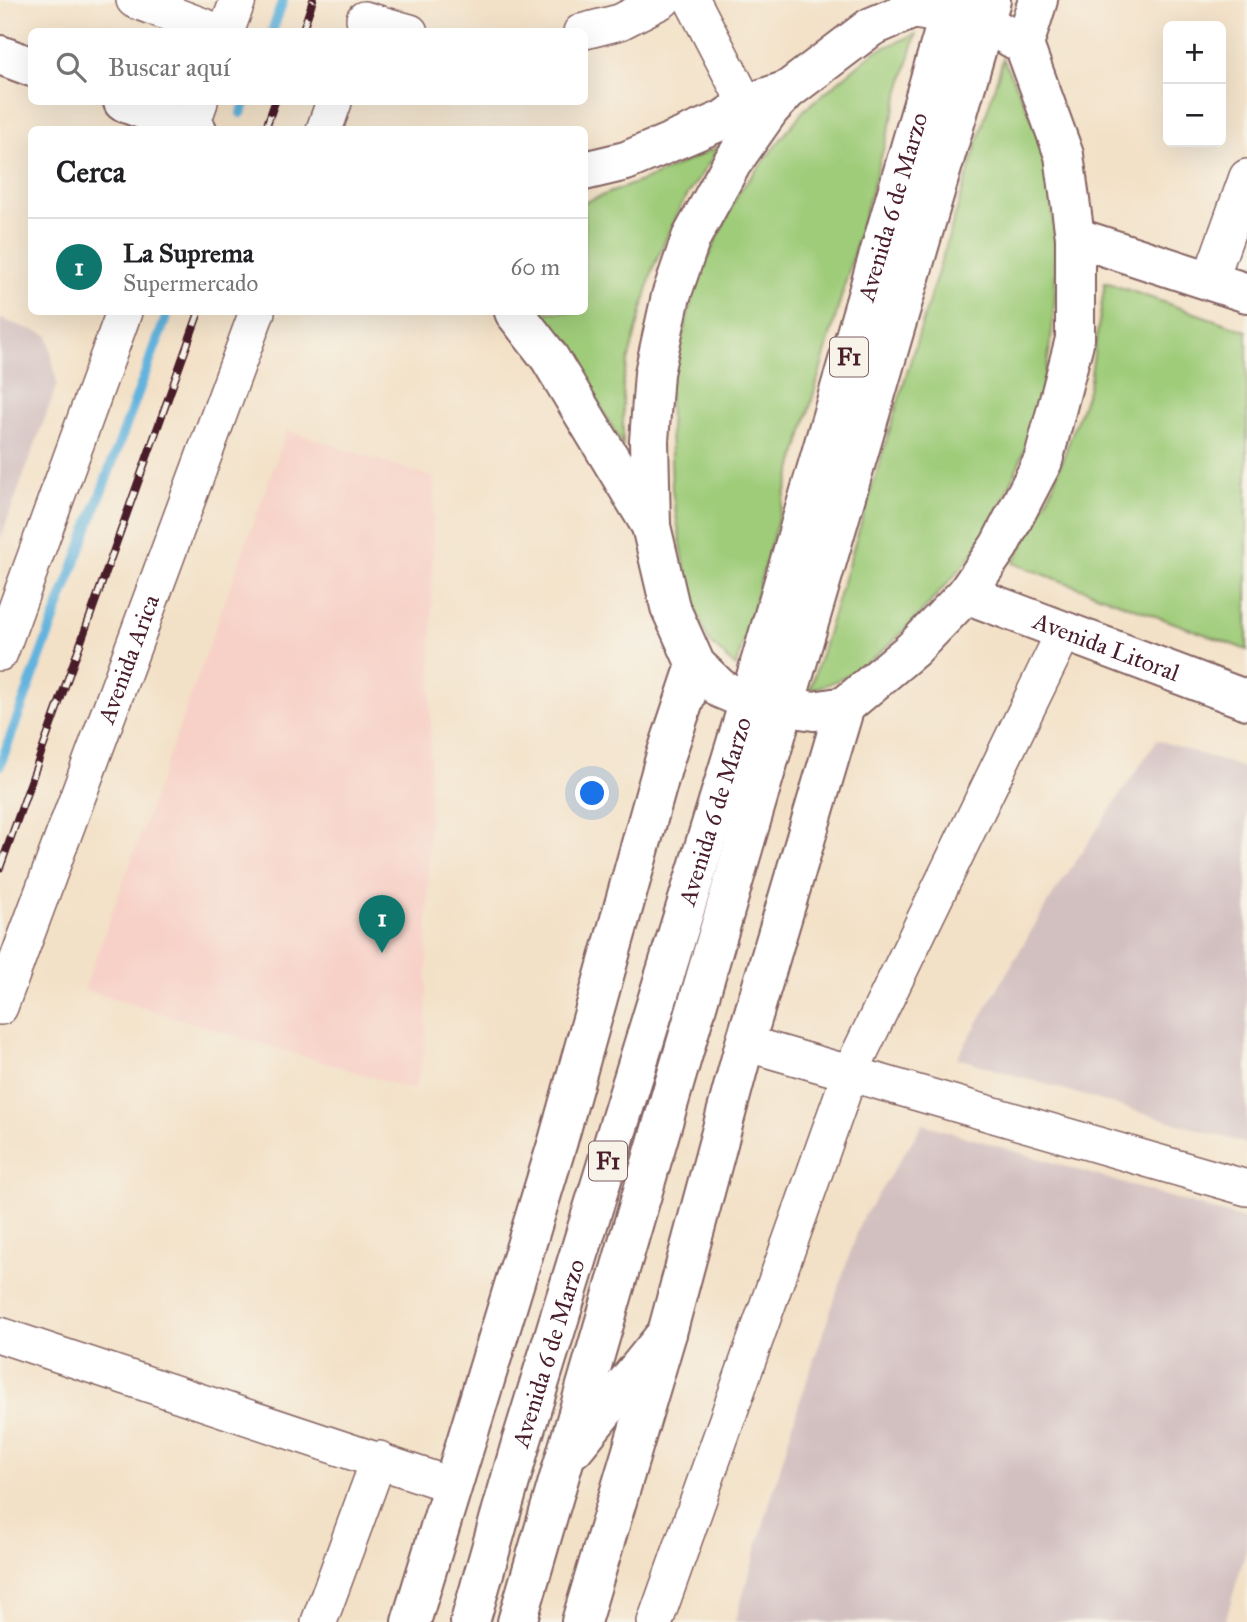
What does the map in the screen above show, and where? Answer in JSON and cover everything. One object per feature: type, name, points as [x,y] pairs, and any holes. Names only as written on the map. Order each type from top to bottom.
[{"type":"main road","points":[[1024,45],[1038,0]]},
{"type":"main road","points":[[914,9],[970,9],[1024,45],[1064,155],[1075,237],[1075,339],[1043,461],[999,546],[966,594],[914,649],[845,706],[814,711],[766,704],[722,689],[696,665],[670,607],[651,526],[649,441],[653,387],[671,296],[691,238],[732,163],[770,109],[875,13],[914,9]]},
{"type":"main road","name":"Avenida 6 de Marzo","points":[[517,1622],[564,1461],[766,704],[970,9]]},
{"type":"main road","points":[[0,55],[28,66]]},
{"type":"main road","points":[[588,170],[626,161],[723,120],[747,104],[788,90]]},
{"type":"main road","points":[[134,105],[194,122]]},
{"type":"main road","points":[[1075,237],[1247,293]]},
{"type":"main road","points":[[516,315],[549,357],[651,526]]},
{"type":"main road","name":"Avenida Litoral","points":[[966,594],[1247,700]]},
{"type":"main road","points":[[411,1622],[558,1141],[665,758],[696,665]]},
{"type":"main road","name":"Avenida 6 de Marzo","points":[[470,1622],[521,1443],[766,704]]},
{"type":"main road","points":[[581,1622],[667,1333],[746,1043],[845,706]]},
{"type":"main road","points":[[564,1461],[667,1333]]},
{"type":"street","points":[[134,0],[208,28]]},
{"type":"street","points":[[227,28],[237,0]]},
{"type":"street","points":[[588,30],[620,22],[663,0]]},
{"type":"street","points":[[692,0],[747,104]]},
{"type":"street","points":[[365,17],[398,28]]},
{"type":"street","points":[[325,126],[333,105]]},
{"type":"street","points":[[1210,280],[1247,177]]},
{"type":"street","points":[[0,653],[123,315]]},
{"type":"street","name":"Avenida Arica","points":[[0,1007],[256,315]]},
{"type":"street","points":[[655,1622],[850,1073],[1065,630]]},
{"type":"street","points":[[746,1043],[1247,1188]]},
{"type":"street","points":[[0,1335],[451,1485]]},
{"type":"street","points":[[319,1622],[379,1459]]},
{"type":"shaded area","points":[[0,319],[48,335],[57,385],[0,540]]},
{"type":"shaded area","points":[[287,430],[434,478],[426,1037],[415,1090],[84,990]]},
{"type":"shaded area","points":[[1157,740],[1247,769],[1247,1144],[957,1058],[1047,904]]},
{"type":"shaded area","points":[[923,1124],[1247,1220],[1247,1547],[1225,1622],[735,1622],[798,1407],[861,1221]]},
{"type":"green space","points":[[916,34],[736,667],[708,640],[689,593],[672,490],[669,390],[696,283],[739,192],[804,110],[874,52]]},
{"type":"green space","points":[[1003,59],[1036,131],[1050,194],[1055,248],[1055,302],[1037,410],[1020,461],[997,511],[966,562],[909,626],[879,653],[846,675],[810,690]]},
{"type":"green space","points":[[720,146],[681,205],[653,268],[623,380],[623,446],[544,315],[588,315],[588,201],[657,175]]},
{"type":"green space","points":[[1105,282],[1247,331],[1247,650],[1013,563],[1051,491],[1089,387]]},
{"type":"waterway","points":[[273,28],[283,0]]},
{"type":"waterway","points":[[241,113],[245,105]]},
{"type":"waterway","points":[[0,765],[167,315]]},
{"type":"railway","points":[[303,28],[313,0]]},
{"type":"railway","points":[[266,126],[274,105]]},
{"type":"railway","points":[[0,868],[198,315]]},
{"type":"place","name":"La Suprema","points":[[382,953]]}]
